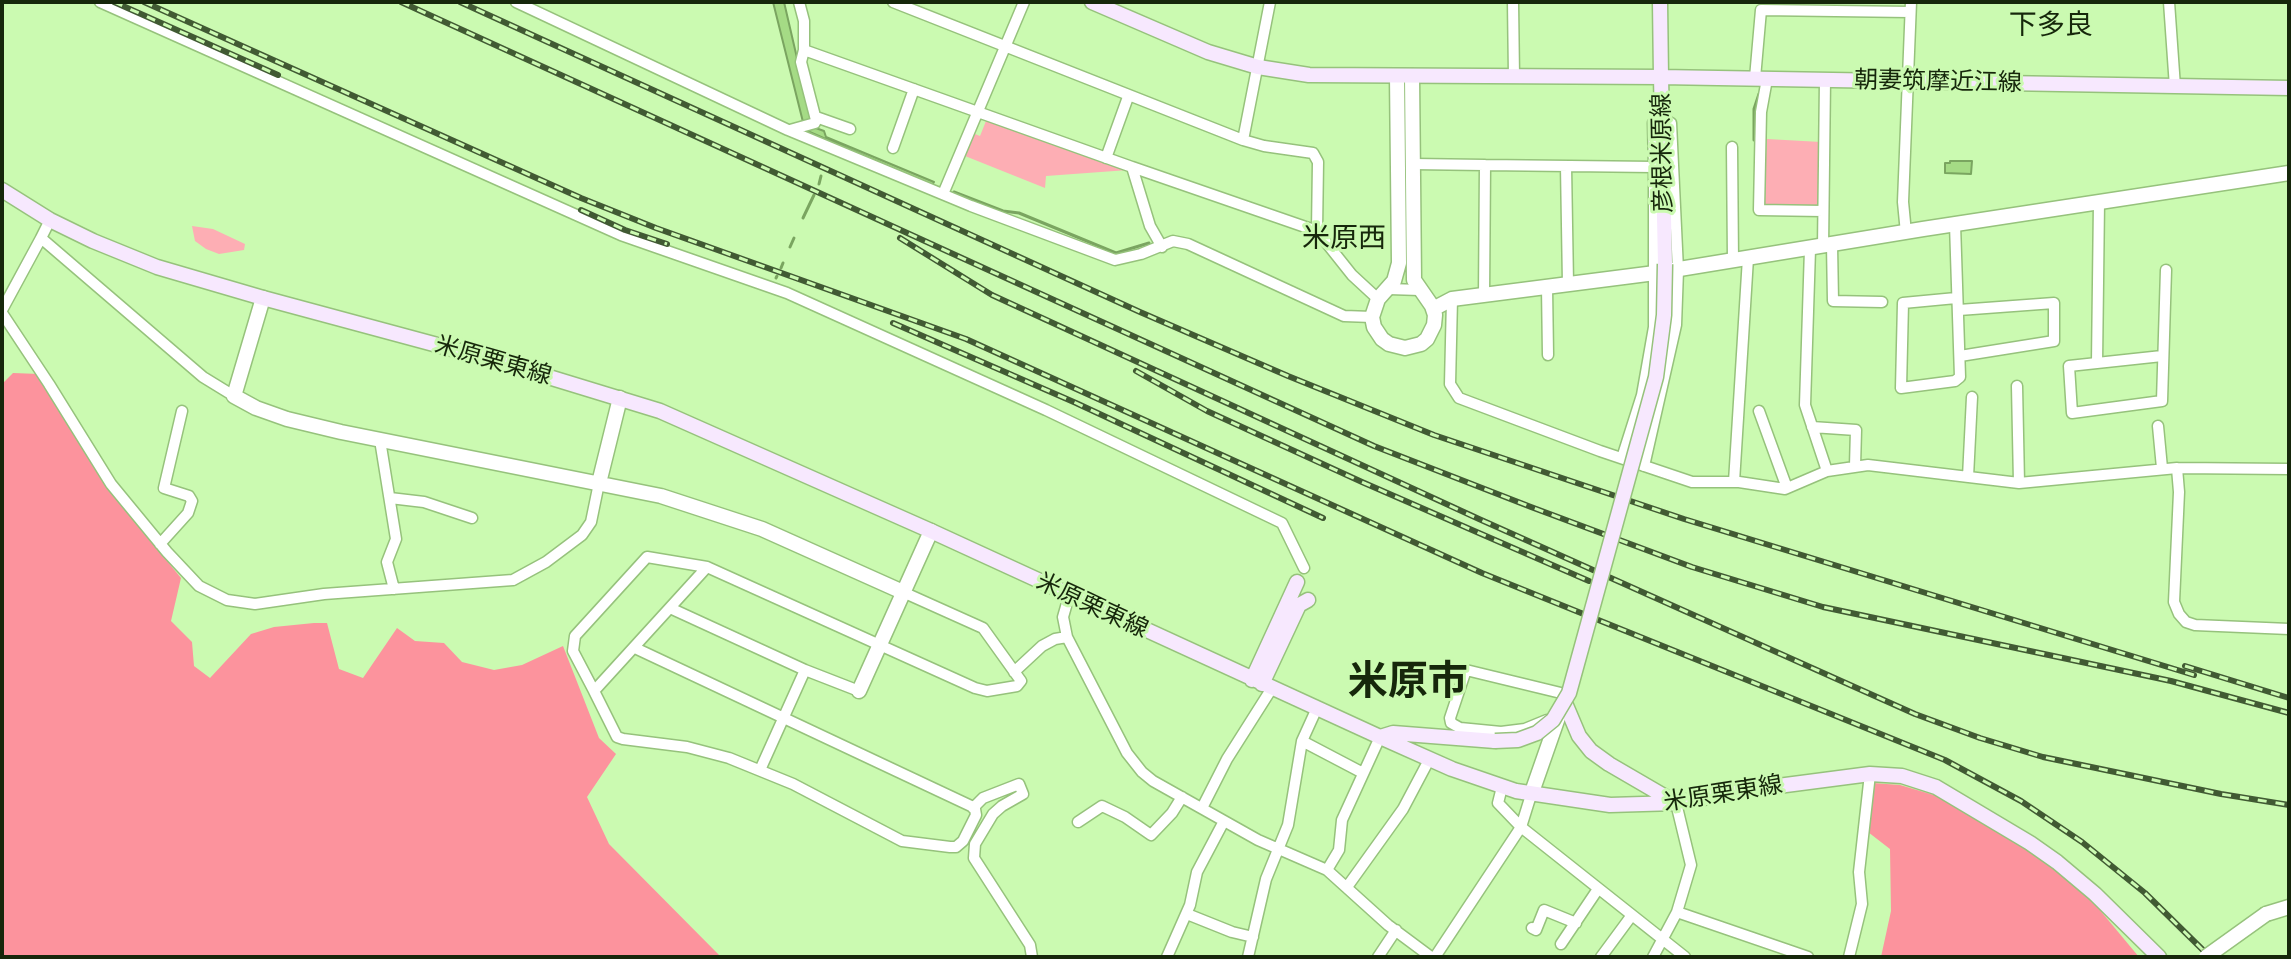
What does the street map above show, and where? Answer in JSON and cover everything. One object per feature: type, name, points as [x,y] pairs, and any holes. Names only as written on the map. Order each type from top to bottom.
[{"type":"main road","name":"彦根米原線","points":[[1092,2],[1208,52],[1258,67],[1309,75],[1661,77],[1666,269],[1656,377],[1563,703],[1553,720],[1537,733],[1518,740],[1393,733],[1380,737]]},
{"type":"main road","points":[[1660,2],[1661,77]]},
{"type":"main road","name":"朝妻筑摩近江線","points":[[1661,77],[2289,88]]},
{"type":"main road","name":"米原栗東線","points":[[2,190],[50,220],[157,267],[493,360],[660,411],[931,531],[1380,737],[1502,787],[1531,795],[1610,805],[1676,803],[1870,774],[1902,776],[1936,787],[2030,843],[2095,894],[2159,957]]},
{"type":"main road","points":[[1262,684],[1300,575]]},
{"type":"main road","points":[[1262,684],[1299,605],[1308,600]]},
{"type":"main road","points":[[1563,703],[1584,743],[1599,758],[1676,803]]},
{"type":"street","points":[[100,2],[621,235],[787,293],[1046,410],[1282,523],[1300,575]]},
{"type":"street","points":[[516,2],[788,130],[1115,260],[1173,241],[1188,244],[1344,316],[1372,317]]},
{"type":"street","points":[[799,2],[804,21],[801,62],[815,120]]},
{"type":"street","points":[[893,2],[1243,140],[1313,153],[1318,162],[1317,231]]},
{"type":"street","points":[[943,194],[1024,2]]},
{"type":"street","points":[[1243,140],[1270,2]]},
{"type":"street","points":[[1513,2],[1514,77]]},
{"type":"street","points":[[2169,2],[2175,87]]},
{"type":"street","points":[[1823,211],[1759,210],[1761,6],[1911,7],[1903,202],[1906,233]]},
{"type":"street","points":[[804,50],[1317,231],[1352,275],[1383,294],[1420,290]]},
{"type":"street","points":[[1404,76],[1413,164],[1414,280],[1433,309],[1434,325],[1421,344],[1413,347],[1389,344],[1377,333],[1372,317],[1397,275],[1399,263],[1404,76]]},
{"type":"street","points":[[1825,80],[1822,247],[1805,405],[1827,471]]},
{"type":"street","points":[[893,148],[914,89]]},
{"type":"street","points":[[1106,158],[1128,97]]},
{"type":"street","points":[[1644,466],[1676,325],[1654,167],[1653,123],[1663,119]]},
{"type":"street","points":[[788,130],[815,120],[850,129]]},
{"type":"street","points":[[1732,147],[1740,260],[1734,482]]},
{"type":"street","points":[[1413,164],[1654,167]]},
{"type":"street","points":[[1484,296],[1485,165]]},
{"type":"street","points":[[1566,166],[1568,284]]},
{"type":"street","points":[[1132,167],[1150,226],[1162,247]]},
{"type":"street","points":[[1433,309],[1452,299],[1740,260],[2289,173]]},
{"type":"street","points":[[2097,363],[2099,202]]},
{"type":"street","points":[[50,220],[2,312],[111,484],[199,586],[227,600],[255,604],[324,594],[494,583],[530,573],[582,535],[591,522],[620,398]]},
{"type":"street","points":[[1955,224],[1959,380],[1901,388],[1903,303],[1956,298]]},
{"type":"street","points":[[41,238],[203,377],[256,408],[287,419],[380,440],[661,496],[751,525],[983,628],[1021,681],[1017,686],[982,690],[707,567],[647,557],[575,636],[573,651],[617,737],[687,747],[760,770],[910,843],[959,845],[976,815],[973,808],[635,648]]},
{"type":"street","points":[[1822,247],[1833,301],[1882,302]]},
{"type":"street","points":[[1622,458],[1642,395],[1666,269]]},
{"type":"street","points":[[2162,356],[2069,366],[2072,413],[2162,401],[2166,270]]},
{"type":"street","points":[[1547,287],[1548,355]]},
{"type":"street","points":[[234,396],[263,298]]},
{"type":"street","points":[[1452,299],[1450,384],[1459,398],[1692,482],[1734,482],[1787,488],[1827,471],[1855,466],[1895,467],[2019,483],[2162,468],[2289,469]]},
{"type":"street","points":[[1959,310],[2054,303],[2054,341],[1960,356]]},
{"type":"street","points":[[2017,386],[2019,483]]},
{"type":"street","points":[[1968,477],[1972,397]]},
{"type":"street","points":[[160,544],[188,513],[192,501],[189,496],[164,488],[182,411]]},
{"type":"street","points":[[1759,411],[1787,488]]},
{"type":"street","points":[[2158,426],[2162,468]]},
{"type":"street","points":[[1812,427],[1856,430],[1855,466]]},
{"type":"street","points":[[380,440],[396,539],[387,562],[394,589]]},
{"type":"street","points":[[2177,468],[2179,492],[2174,602],[2179,614],[2186,622],[2195,625],[2289,629]]},
{"type":"street","points":[[390,498],[424,502],[472,518]]},
{"type":"street","points":[[670,608],[805,670],[859,691],[931,531]]},
{"type":"street","points":[[594,691],[707,567]]},
{"type":"street","points":[[1069,596],[1063,617],[1067,637],[1127,753],[1153,781],[1224,821],[1327,870],[1396,930],[1433,957],[1521,827],[1581,643]]},
{"type":"street","points":[[1014,672],[1042,646],[1067,637]]},
{"type":"street","points":[[760,770],[805,670]]},
{"type":"street","points":[[1466,670],[1563,703],[1525,729],[1501,732],[1460,728],[1451,723],[1450,718],[1466,670]]},
{"type":"street","points":[[1202,808],[1262,684]]},
{"type":"street","points":[[1248,957],[1266,879],[1288,825],[1302,741],[1317,708]]},
{"type":"street","points":[[1327,870],[1339,850],[1342,820],[1380,737]]},
{"type":"street","points":[[1302,741],[1363,773]]},
{"type":"street","points":[[1347,887],[1395,822],[1430,758]]},
{"type":"street","points":[[1849,957],[1862,904],[1859,872],[1870,774]]},
{"type":"street","points":[[973,808],[983,798],[1019,784],[1023,794],[993,814],[975,844],[974,858],[1030,945],[1032,957]]},
{"type":"street","points":[[1502,787],[1498,803],[1521,827],[1685,957]]},
{"type":"street","points":[[1078,822],[1102,806],[1151,835],[1182,797]]},
{"type":"street","points":[[1653,957],[1677,912],[1691,865],[1676,803]]},
{"type":"street","points":[[1167,957],[1187,914],[1197,872],[1224,821]]},
{"type":"street","points":[[1561,944],[1598,889]]},
{"type":"street","points":[[2206,957],[2266,914],[2289,907]]},
{"type":"street","points":[[1532,928],[1536,930],[1544,910],[1576,923]]},
{"type":"street","points":[[1677,912],[1808,957]]},
{"type":"street","points":[[1187,914],[1253,937]]},
{"type":"street","points":[[1601,957],[1632,915]]},
{"type":"street","points":[[1378,957],[1396,930]]},
{"type":"shaded area","points":[[773,2],[784,2],[813,127],[824,131],[826,137],[934,182],[932,185],[805,130]]},
{"type":"shaded area","points":[[986,121],[1128,170],[1046,176],[1045,188],[965,156],[975,134],[980,136]]},
{"type":"shaded area","points":[[1767,139],[1821,142],[1819,205],[1767,205],[1763,202]]},
{"type":"shaded area","points":[[1972,161],[1971,174],[1945,173],[1945,163]]},
{"type":"shaded area","points":[[192,226],[213,229],[245,244],[244,250],[219,254],[206,249],[195,241]]},
{"type":"shaded area","points":[[13,373],[39,374],[108,489],[181,578],[171,621],[192,642],[194,666],[210,678],[251,634],[274,627],[314,623],[327,623],[339,669],[363,678],[397,628],[415,641],[444,643],[462,662],[494,670],[522,665],[563,646],[599,738],[616,754],[587,797],[609,844],[721,957],[2,957],[2,384]]},
{"type":"shaded area","points":[[1873,783],[1900,785],[1944,798],[1982,819],[2079,885],[2139,957],[1881,957],[1891,911],[1890,849],[1868,832]]},
{"type":"waterway","points":[[1754,140],[1754,109],[1759,94]]},
{"type":"waterway","points":[[819,184],[821,176]]},
{"type":"waterway","points":[[954,192],[1003,211],[1019,213],[1116,253],[1149,243]]},
{"type":"waterway","points":[[803,218],[814,195]]},
{"type":"waterway","points":[[790,247],[794,238]]},
{"type":"waterway","points":[[781,268],[783,263]]},
{"type":"railway","points":[[114,2],[278,75]]},
{"type":"railway","points":[[144,2],[581,198],[966,339],[1482,573],[1945,760],[2021,801],[2082,842],[2145,893],[2210,957]]},
{"type":"railway","points":[[401,2],[1374,446],[1531,507],[1692,567],[1823,607],[2171,681],[2289,713]]},
{"type":"railway","points":[[460,2],[1140,312],[1434,435],[1684,519],[2194,675]]},
{"type":"railway","points":[[581,210],[625,230],[667,244]]},
{"type":"railway","points":[[900,238],[992,295],[1479,519],[1915,714],[2043,757],[2289,805]]},
{"type":"railway","points":[[893,323],[1076,403],[1323,518]]},
{"type":"railway","points":[[1136,371],[1207,411],[1589,581]]},
{"type":"railway","points":[[2185,666],[2289,698]]},
{"type":"district","name":"下多良","points":[[2051,26]]},
{"type":"district","name":"米原西","points":[[1344,239]]},
{"type":"district","name":"米原市","points":[[1408,683]]}]
